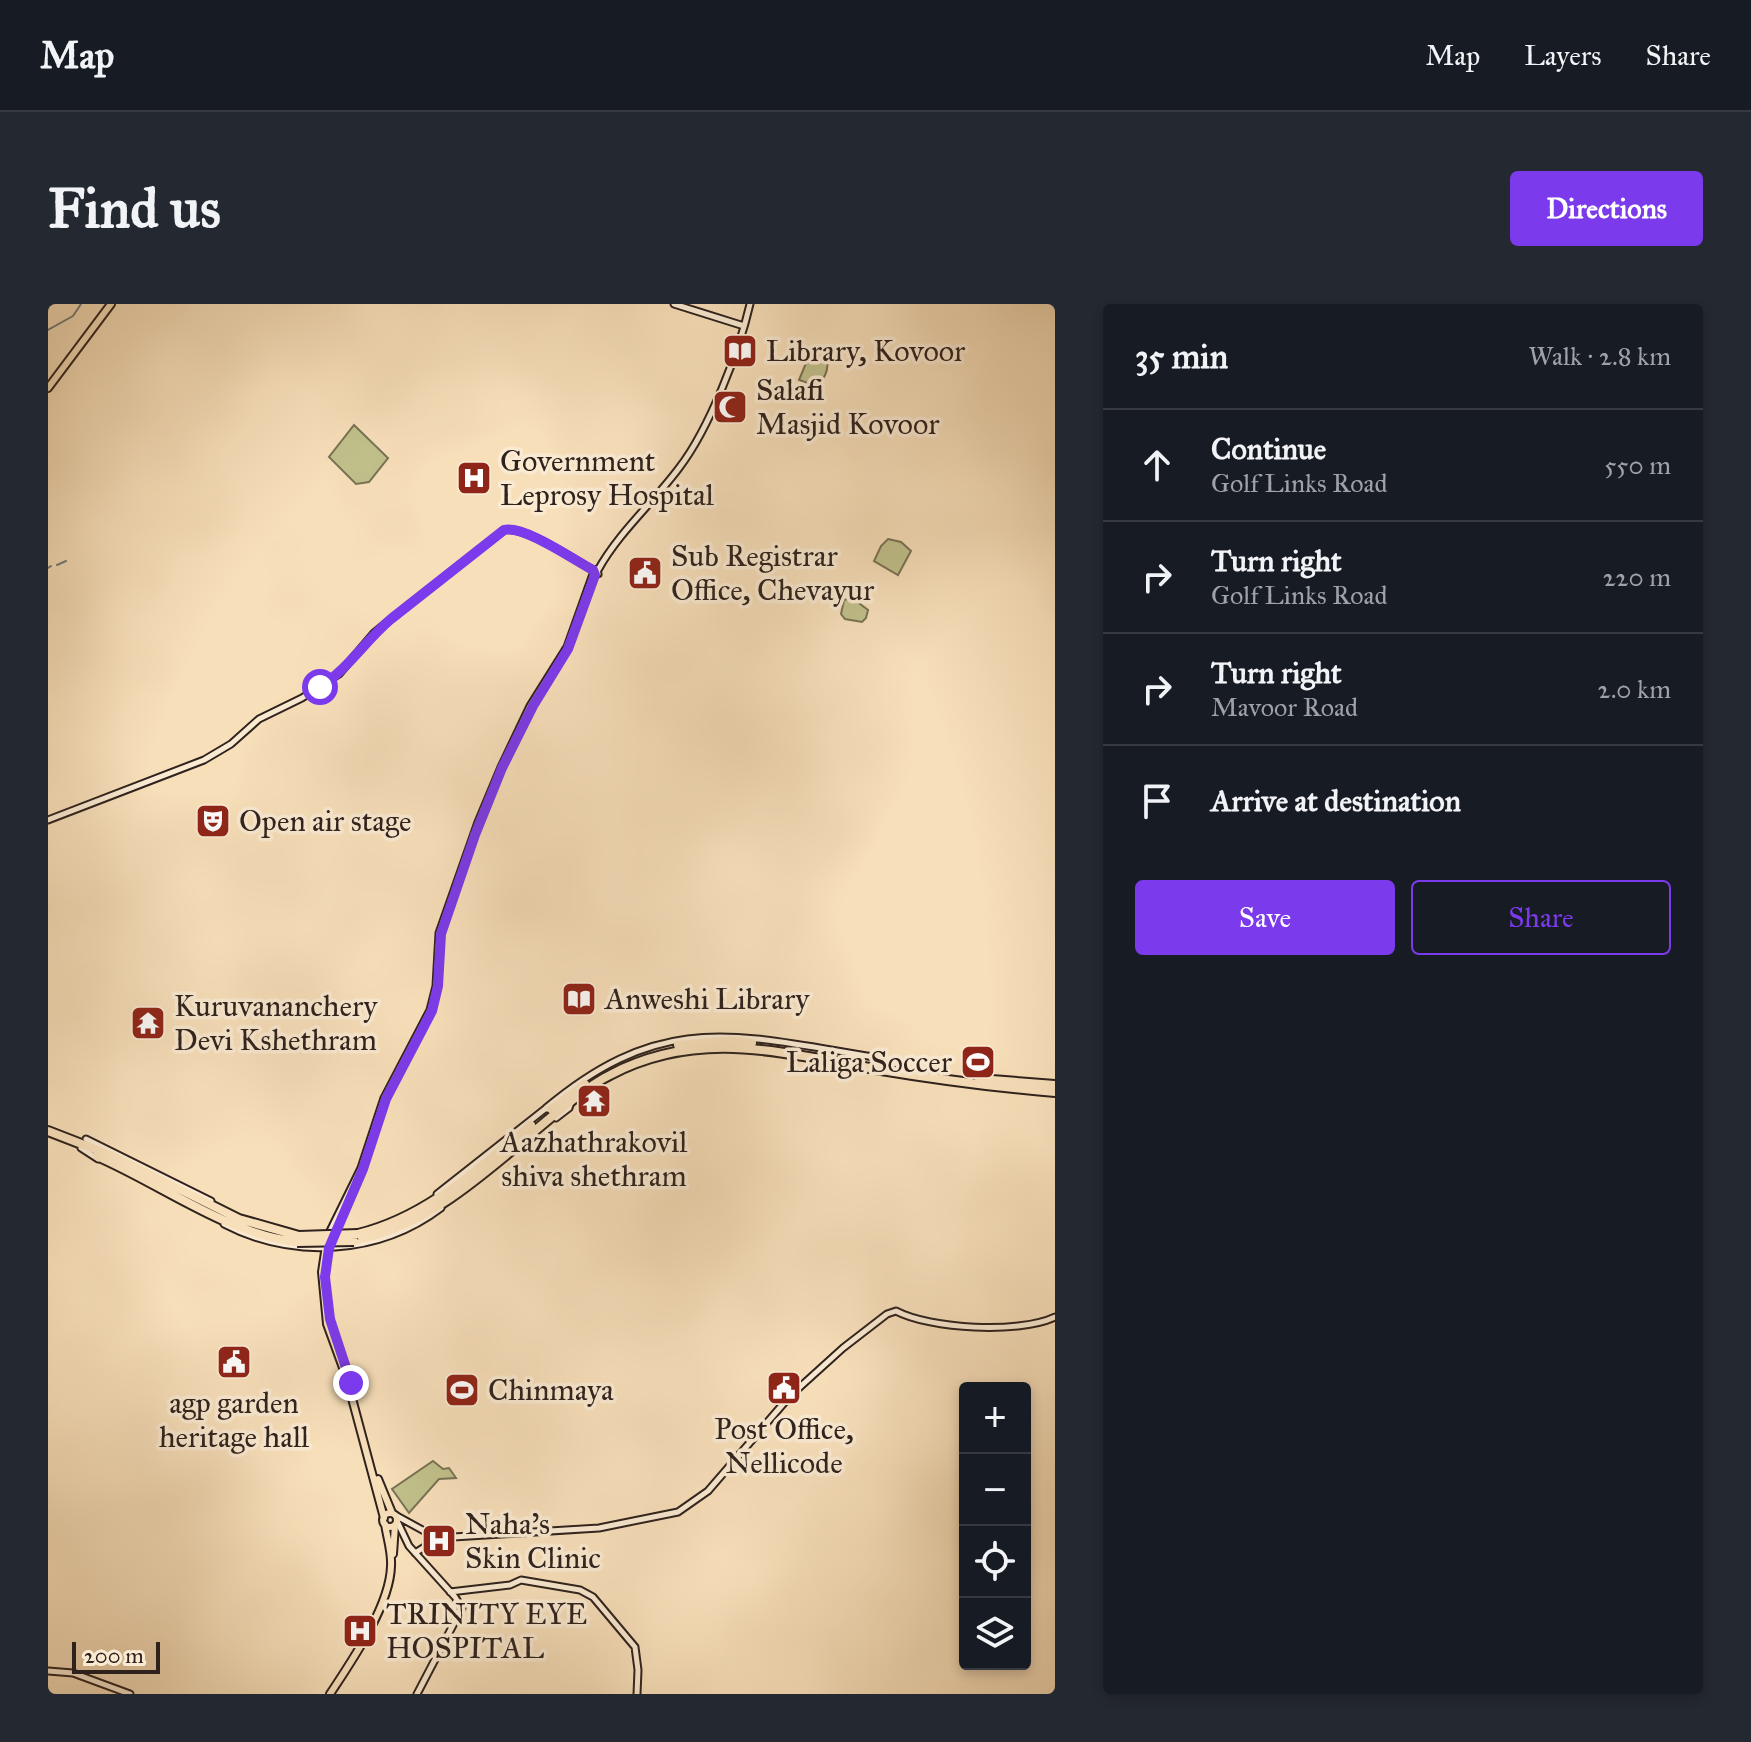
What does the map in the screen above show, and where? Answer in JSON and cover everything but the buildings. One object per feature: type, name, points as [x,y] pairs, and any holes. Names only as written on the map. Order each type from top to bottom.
[{"type":"highway","points":[[356,1238],[393,1224],[427,1206],[548,1109],[612,1068],[651,1052],[691,1043],[748,1042],[956,1077],[1055,1085]]},
{"type":"highway","points":[[48,1133],[239,1219],[298,1239],[356,1238],[391,1232],[426,1215],[595,1083],[645,1059],[708,1047],[760,1049],[986,1086],[1055,1092]]},
{"type":"highway","points":[[48,1133],[115,1157],[163,1184]]},
{"type":"main road","points":[[48,388],[111,304]]},
{"type":"main road","points":[[332,1694],[374,1620],[385,1593],[391,1564],[384,1521],[346,1376],[328,1330],[322,1282],[327,1248],[335,1233]]},
{"type":"main road","points":[[327,1248],[326,1287],[332,1329],[348,1369],[366,1443],[395,1519],[394,1568],[388,1595],[372,1629],[332,1694]]},
{"type":"main road","points":[[384,1521],[390,1527],[395,1519]]},
{"type":"main road","points":[[384,1521],[395,1519]]},
{"type":"street","points":[[674,304],[743,325]]},
{"type":"street","points":[[335,1233],[384,1098],[430,1010],[436,986],[439,933],[501,767],[530,706],[567,647],[595,572],[609,546],[679,463],[703,425],[748,307]]},
{"type":"street","points":[[48,820],[204,760],[231,744],[259,719],[302,698],[339,674],[374,633],[504,530],[526,534],[595,572]]},
{"type":"street","points":[[335,1233],[363,1169],[386,1099],[432,1011],[438,986],[441,934],[475,835],[502,768],[533,706],[568,649],[595,572]]},
{"type":"street","points":[[86,1139],[241,1233],[264,1241],[327,1248],[393,1235],[430,1216],[569,1108],[571,1101]]},
{"type":"street","points":[[163,1184],[249,1220],[279,1229],[335,1233],[374,1227],[417,1207],[548,1109]]},
{"type":"street","points":[[395,1519],[437,1538],[599,1528],[678,1512],[708,1491],[790,1396],[858,1336],[896,1311],[913,1320],[992,1328],[1023,1326],[1055,1317]]},
{"type":"street","points":[[395,1519],[415,1553],[462,1608],[417,1694]]},
{"type":"street","points":[[415,1553],[437,1538]]},
{"type":"street","points":[[450,1592],[510,1585],[521,1580],[580,1590],[593,1597],[635,1647],[637,1694]]},
{"type":"street","points":[[48,1671],[73,1673],[130,1694]]},
{"type":"green space","points":[[818,355],[827,361],[821,381],[817,386],[799,380],[806,363]]},
{"type":"green space","points":[[354,425],[388,458],[369,482],[356,484],[329,457]]},
{"type":"green space","points":[[888,539],[901,542],[911,551],[898,575],[874,561]]},
{"type":"green space","points":[[852,598],[868,610],[862,622],[845,619],[841,614],[844,600]]},
{"type":"green space","points":[[433,1461],[443,1469],[449,1468],[456,1478],[439,1479],[409,1513],[392,1489]]},
{"type":"waterway","points":[[48,330],[73,316],[81,304]]},
{"type":"waterway","points":[[57,565],[66,561]]},
{"type":"place","name":"Library, Kovoor","points":[[740,351]]},
{"type":"place","name":"Salafi Masjid Kovoor","points":[[730,407]]},
{"type":"place","name":"Government Leprosy Hospital","points":[[474,478]]},
{"type":"place","name":"Sub Registrar Office, Chevayur","points":[[645,573]]},
{"type":"place","name":"Open air stage","points":[[213,821]]},
{"type":"place","name":"Anweshi Library","points":[[579,999]]},
{"type":"place","name":"Kuruvananchery Devi Kshethram","points":[[148,1023]]},
{"type":"place","name":"Laliga Soccer","points":[[978,1062]]},
{"type":"place","name":"Aazhathrakovil shiva shethram","points":[[594,1101]]},
{"type":"place","name":"agp garden heritage hall","points":[[234,1362]]},
{"type":"place","name":"Post Office, Nellicode","points":[[784,1388]]},
{"type":"place","name":"Chinmaya","points":[[462,1390]]},
{"type":"place","name":"Naha's Skin Clinic","points":[[439,1541]]},
{"type":"place","name":"TRINITY EYE HOSPITAL","points":[[360,1631]]},
{"type":"route","points":[[320,687],[339,674],[374,633],[504,530],[526,534],[593,570],[595,575],[572,642],[532,708],[502,768],[475,835],[441,934],[438,986],[432,1011],[386,1099],[363,1169],[329,1248],[325,1277],[330,1319],[333,1336],[351,1383]]}]
